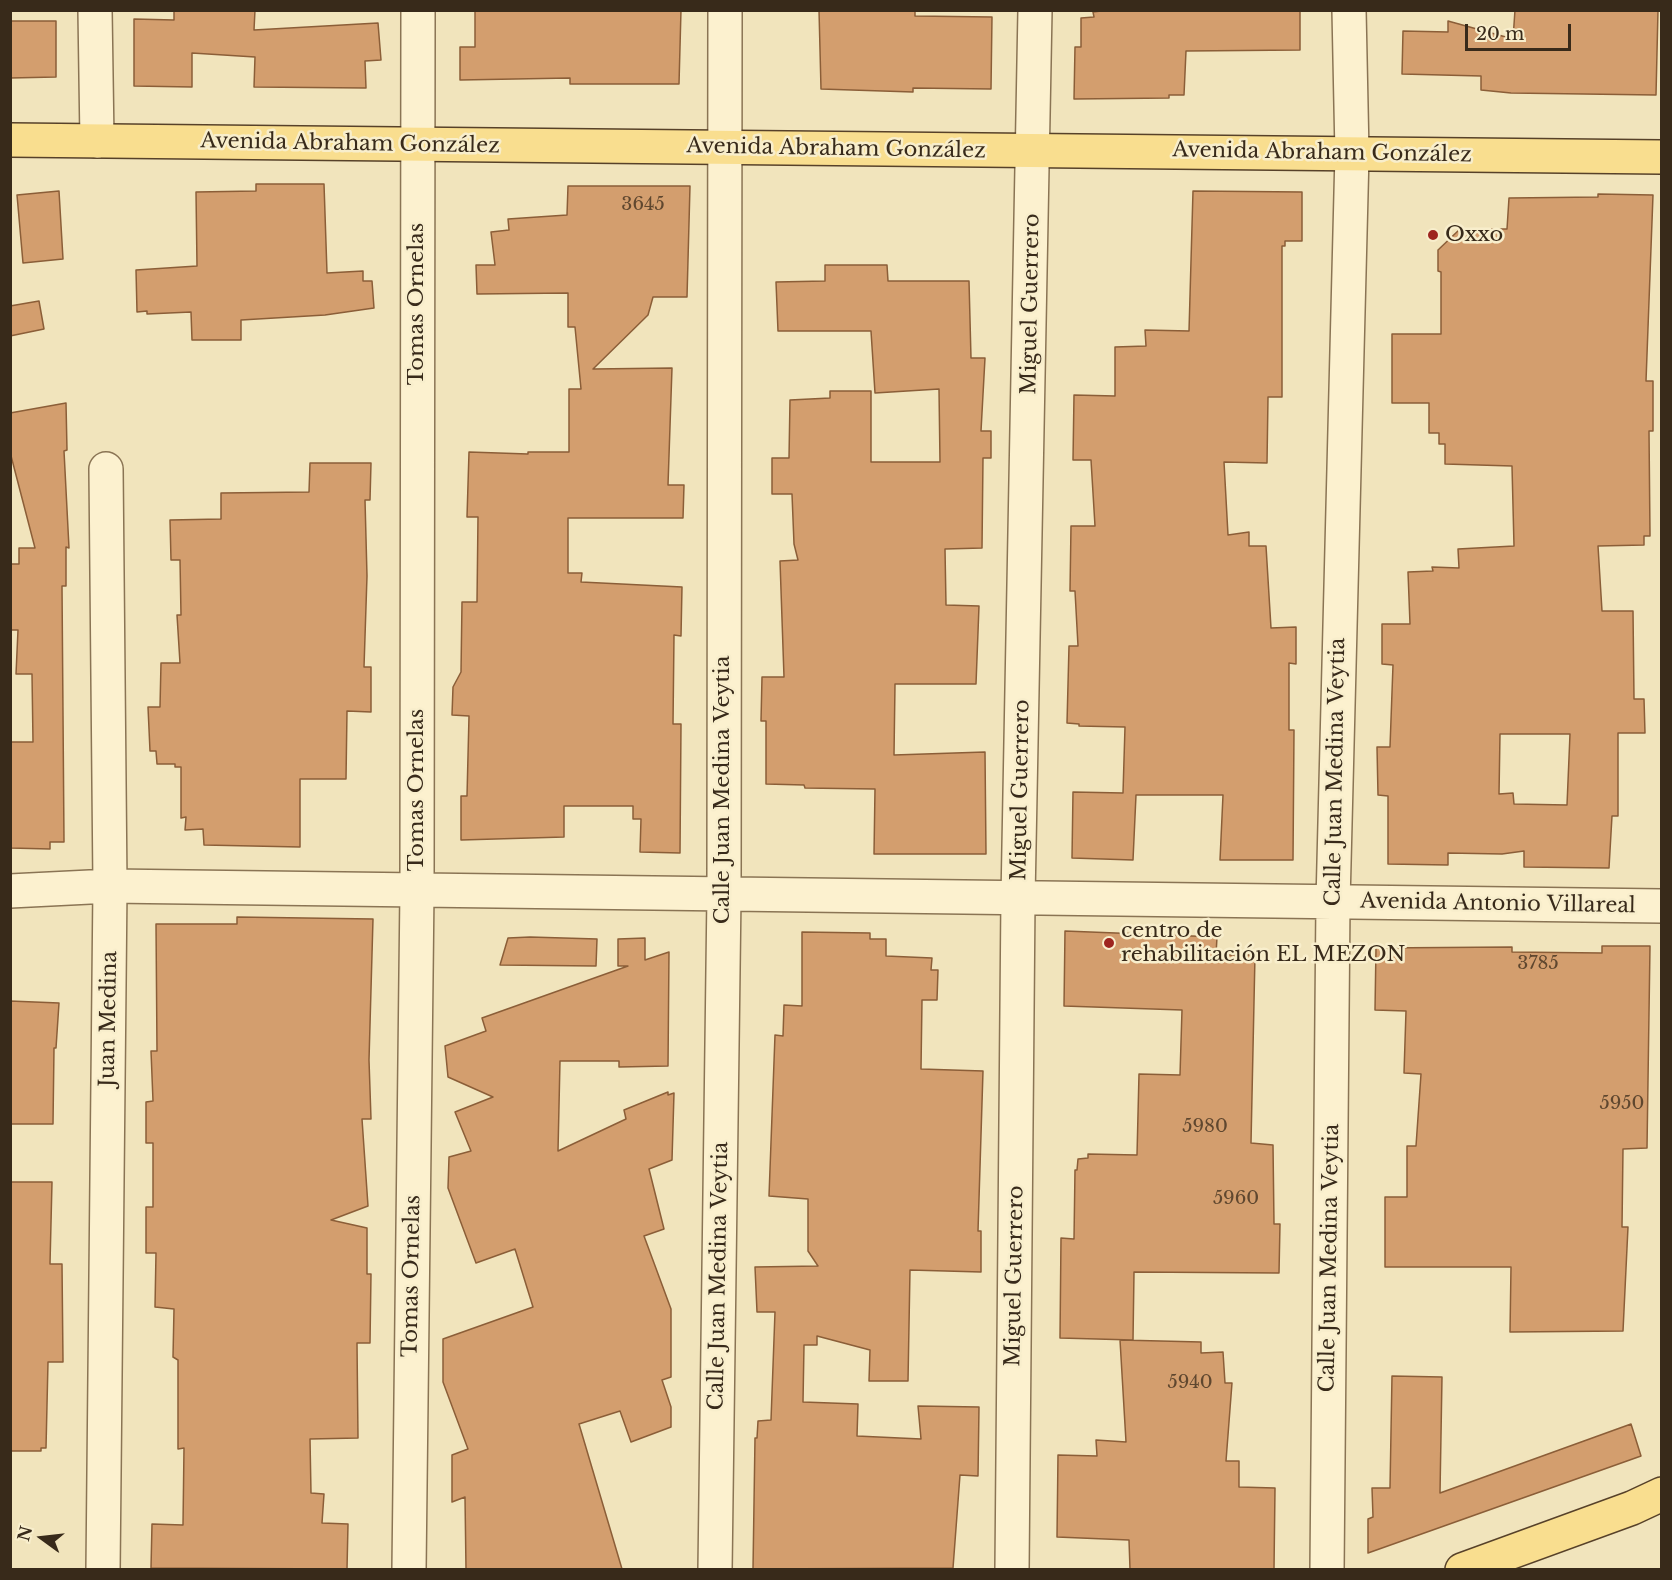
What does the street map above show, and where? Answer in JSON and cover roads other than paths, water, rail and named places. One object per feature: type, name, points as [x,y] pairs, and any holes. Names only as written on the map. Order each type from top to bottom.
[{"type":"main road","name":"Avenida Abraham González","points":[[10,140],[1662,156]]},
{"type":"main road","points":[[1462,1569],[1632,1508],[1662,1494]]},
{"type":"street","points":[[95,10],[97,141]]},
{"type":"street","name":"Tomas Ornelas","points":[[409,1569],[417,890],[418,10]]},
{"type":"street","name":"Calle Juan Medina Veytia","points":[[715,1569],[724,894],[725,10]]},
{"type":"street","name":"Miguel Guerrero","points":[[1012,1569],[1018,898],[1035,10]]},
{"type":"street","name":"Calle Juan Medina Veytia","points":[[1327,1569],[1333,902],[1352,154],[1349,10]]},
{"type":"street","name":"Juan Medina","points":[[103,1569],[110,886],[106,469]]},
{"type":"street","name":"Avenida Antonio Villareal","points":[[10,891],[110,886],[1662,906]]},
{"type":"place","name":"Oxxo","points":[[1433,235]]},
{"type":"place","name":"centro de rehabilitación EL MEZON","points":[[1109,943]]}]
